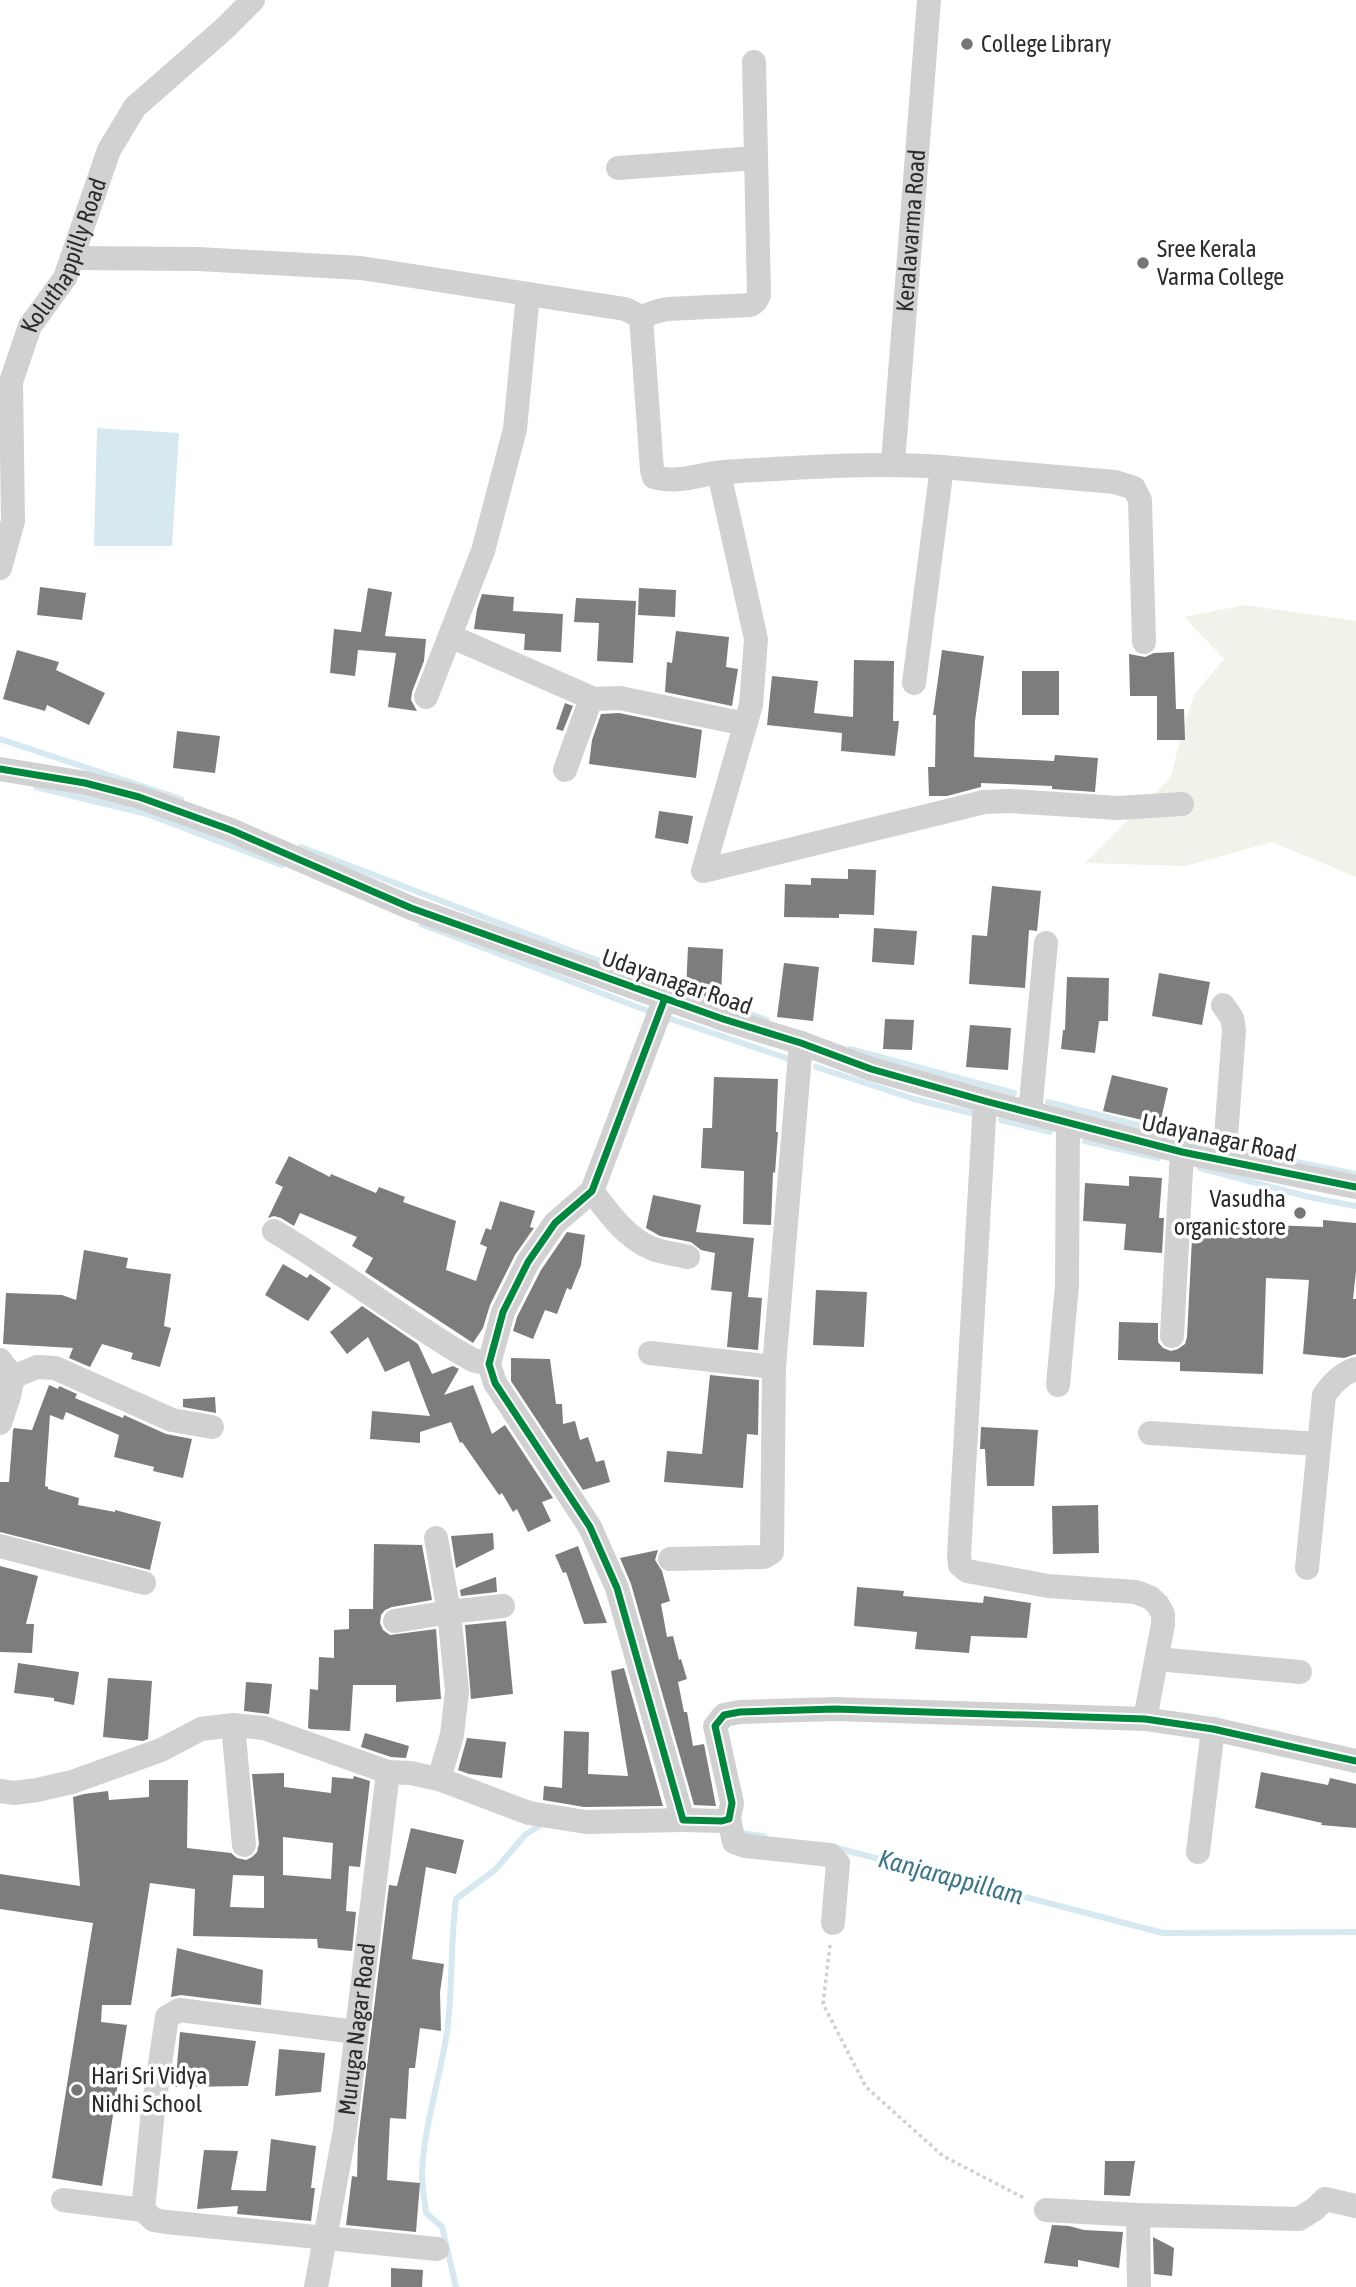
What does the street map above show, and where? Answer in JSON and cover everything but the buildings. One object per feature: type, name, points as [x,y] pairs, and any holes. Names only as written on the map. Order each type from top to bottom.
[{"type":"street","name":"Koluthappilly Road","points":[[0,568],[13,521],[7,500],[11,382],[30,326],[65,278],[108,150],[135,107],[225,29],[253,0]]},
{"type":"street","name":"Keralavarma Road","points":[[893,464],[929,0]]},
{"type":"street","points":[[72,258],[198,259],[362,268],[625,309],[641,317],[658,311],[751,304],[759,295],[754,62]]},
{"type":"street","points":[[618,168],[756,158]]},
{"type":"street","points":[[426,697],[483,551],[515,429],[528,294]]},
{"type":"street","points":[[641,317],[654,477],[670,480],[719,472],[893,464],[1115,482],[1134,488],[1140,500],[1144,642]]},
{"type":"street","points":[[914,683],[942,467]]},
{"type":"street","points":[[719,472],[756,639],[751,705],[703,871],[984,802],[1010,801],[1118,808],[1182,804]]},
{"type":"street","points":[[450,636],[594,699],[620,698],[745,724]]},
{"type":"street","points":[[565,770],[589,704],[594,699]]},
{"type":"street","name":"Udayanagar Road","points":[[0,769],[85,783],[139,797],[232,830],[411,908],[871,1069],[1182,1152],[1356,1188]]},
{"type":"street","points":[[1030,1113],[1046,943]]},
{"type":"street","points":[[665,998],[592,1191],[555,1223],[528,1262],[503,1312],[489,1364],[495,1383],[590,1527],[611,1576],[683,1820]]},
{"type":"street","points":[[1222,1160],[1234,1030],[1232,1018],[1223,1005]]},
{"type":"street","points":[[670,1559],[764,1557],[772,1552],[774,1367],[801,1043]]},
{"type":"street","points":[[985,1101],[958,1555],[960,1565],[967,1571],[1036,1584],[1136,1592],[1151,1598],[1163,1614],[1145,1719]]},
{"type":"street","points":[[1058,1384],[1067,1285],[1068,1122]]},
{"type":"street","points":[[1172,1336],[1182,1152]]},
{"type":"street","points":[[592,1191],[610,1214],[639,1242],[653,1249],[688,1257]]},
{"type":"street","points":[[274,1231],[320,1258],[341,1276],[447,1345],[472,1360],[489,1364]]},
{"type":"street","points":[[650,1353],[774,1367]]},
{"type":"street","points":[[0,1423],[9,1396],[6,1368],[37,1367],[55,1368],[172,1420],[212,1427]]},
{"type":"street","points":[[1307,1568],[1324,1395],[1334,1381],[1356,1369]]},
{"type":"street","points":[[1150,1433],[1318,1444]]},
{"type":"street","points":[[436,1538],[449,1612],[457,1691],[456,1712],[439,1779]]},
{"type":"street","points":[[0,1546],[144,1583]]},
{"type":"street","points":[[395,1621],[503,1606]]},
{"type":"street","points":[[1157,1659],[1300,1672]]},
{"type":"street","points":[[731,1829],[732,1803],[715,1726],[724,1715],[740,1712],[835,1709],[1145,1719],[1213,1729],[1356,1761]]},
{"type":"street","points":[[0,1791],[14,1793],[72,1782],[161,1750],[201,1730],[233,1725],[264,1728],[388,1772],[439,1779],[529,1813],[586,1822],[722,1821],[746,1846],[830,1855],[838,1863],[833,1923]]},
{"type":"street","points":[[233,1725],[244,1845]]},
{"type":"street","points":[[1198,1852],[1213,1729]]},
{"type":"street","name":"Muruga Nagar Road","points":[[316,2287],[345,2130],[388,1772]]},
{"type":"street","points":[[143,2210],[153,2111],[167,2017],[179,2010],[356,2032]]},
{"type":"street","points":[[1046,2210],[1299,2219],[1325,2199],[1356,2206]]},
{"type":"street","points":[[63,2200],[143,2210],[154,2220],[166,2222],[437,2249]]},
{"type":"street","points":[[1138,2215],[1139,2287]]},
{"type":"path","points":[[833,1923],[823,2004],[866,2087],[943,2156],[1046,2210]]},
{"type":"shaded area","points":[[97,428],[179,433],[172,546],[94,546]]},
{"type":"shaded area","points":[[1245,605],[1356,621],[1356,877],[1272,842],[1185,866],[1085,863],[1171,777],[1194,695],[1224,659],[1184,617]]},
{"type":"waterway","points":[[0,739],[181,799]]},
{"type":"waterway","points":[[36,787],[147,814],[282,865]]},
{"type":"waterway","points":[[301,847],[572,951],[767,1020]]},
{"type":"waterway","points":[[421,924],[653,1013]]},
{"type":"waterway","points":[[662,1016],[795,1061]]},
{"type":"waterway","points":[[850,1049],[1014,1093]]},
{"type":"waterway","points":[[816,1067],[914,1099],[979,1115]]},
{"type":"waterway","points":[[1048,1102],[1219,1146]]},
{"type":"waterway","points":[[1001,1120],[1050,1132]]},
{"type":"waterway","points":[[1085,1141],[1158,1158]]},
{"type":"waterway","points":[[1242,1151],[1356,1174]]},
{"type":"waterway","points":[[1200,1168],[1309,1197],[1356,1206]]},
{"type":"waterway","points":[[456,2287],[442,2227],[426,2213],[422,2175],[426,2135],[447,2032],[456,1899],[495,1870],[526,1834],[544,1823]]},
{"type":"waterway","name":"Kanjarappillam","points":[[740,1833],[764,1836]]},
{"type":"waterway","name":"Kanjarappillam","points":[[833,1847],[1163,1933],[1356,1932]]},
{"type":"cycle path","points":[[0,769],[85,783],[139,797],[231,830],[411,908],[871,1069],[1182,1152],[1356,1187]]},
{"type":"cycle path","points":[[665,998],[592,1191],[555,1223],[528,1262],[503,1312],[489,1364],[495,1383],[590,1527],[617,1588],[683,1820],[729,1819],[732,1803],[715,1726],[724,1715],[740,1712],[835,1709],[1145,1719],[1213,1729],[1356,1761]]},
{"type":"place","name":"College Library","points":[[967,44]]},
{"type":"place","name":"Sree Kerala Varma College","points":[[1143,263]]},
{"type":"place","name":"Vasudha organic store","points":[[1300,1213]]},
{"type":"place","name":"Hari Sri Vidya Nidhi School","points":[[77,2090]]}]
